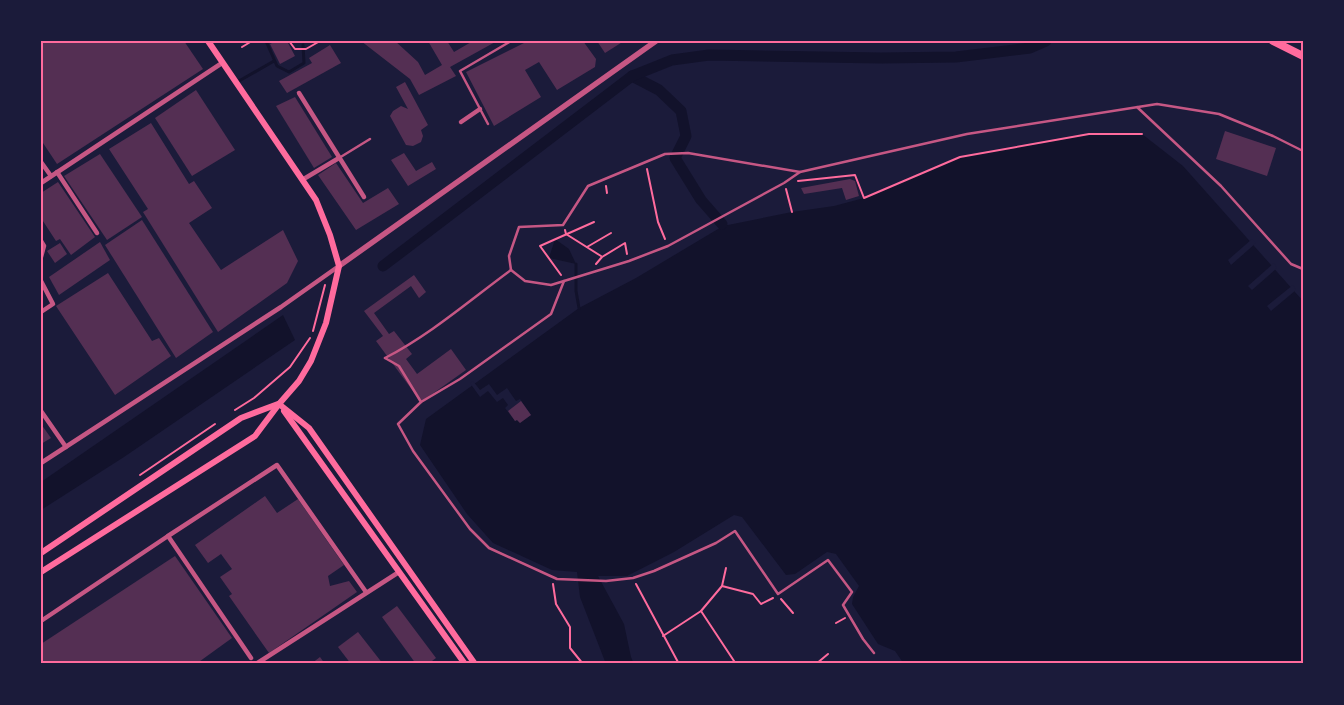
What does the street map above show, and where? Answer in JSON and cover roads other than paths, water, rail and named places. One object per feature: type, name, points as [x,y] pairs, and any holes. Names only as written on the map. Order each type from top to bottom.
[{"type":"highway","points":[[1273,41],[1303,56]]},
{"type":"main road","points":[[41,572],[255,436],[299,381],[311,361],[326,323],[339,266],[330,235],[319,209],[302,180],[208,41]]},
{"type":"main road","points":[[41,553],[241,418],[279,404]]},
{"type":"main road","points":[[279,404],[465,664]]},
{"type":"main road","points":[[279,404],[309,428],[476,664]]},
{"type":"street","points":[[41,463],[281,307],[656,41]]},
{"type":"street","points":[[41,183],[222,63]]},
{"type":"street","points":[[299,93],[364,198]]},
{"type":"street","points":[[460,122],[480,109]]},
{"type":"street","points":[[302,180],[339,158]]},
{"type":"street","points":[[41,162],[51,176]]},
{"type":"street","points":[[57,172],[98,233]]},
{"type":"street","points":[[41,241],[44,246],[41,257]]},
{"type":"street","points":[[41,281],[53,304],[41,312]]},
{"type":"street","points":[[41,410],[66,447]]},
{"type":"street","points":[[41,621],[277,465],[366,592]]},
{"type":"street","points":[[168,536],[251,658]]},
{"type":"street","points":[[256,664],[399,572]]},
{"type":"lane","points":[[488,124],[460,71],[511,41]]},
{"type":"lane","points":[[800,172],[688,153],[665,154],[588,186],[563,225],[519,227],[509,256],[511,270],[526,281],[551,285],[629,261],[668,246],[733,212],[800,172],[967,134],[1137,107],[1157,104],[1220,114],[1303,151]]},
{"type":"lane","points":[[1137,107],[1221,186],[1291,264],[1303,269]]},
{"type":"lane","points":[[339,158],[370,139]]},
{"type":"lane","points":[[421,402],[398,366],[385,358],[438,324],[511,270]]},
{"type":"lane","points":[[564,281],[551,314],[460,379],[421,402],[398,424],[413,450],[470,529],[489,548],[557,579],[606,581],[632,578],[654,571],[716,543],[735,531],[778,594],[828,560],[852,592],[843,605],[863,639],[874,653]]},
{"type":"waterway","points":[[266,41],[277,66],[289,72],[304,63],[303,45]]},
{"type":"waterway","points":[[383,266],[632,76],[672,60],[709,55],[881,58],[956,57],[1030,48],[1046,41]]},
{"type":"waterway","points":[[239,81],[274,61]]},
{"type":"waterway","points":[[632,76],[659,90],[681,111],[686,136],[675,158],[701,200],[722,224]]},
{"type":"waterway","points":[[576,264],[576,291],[579,308]]}]
